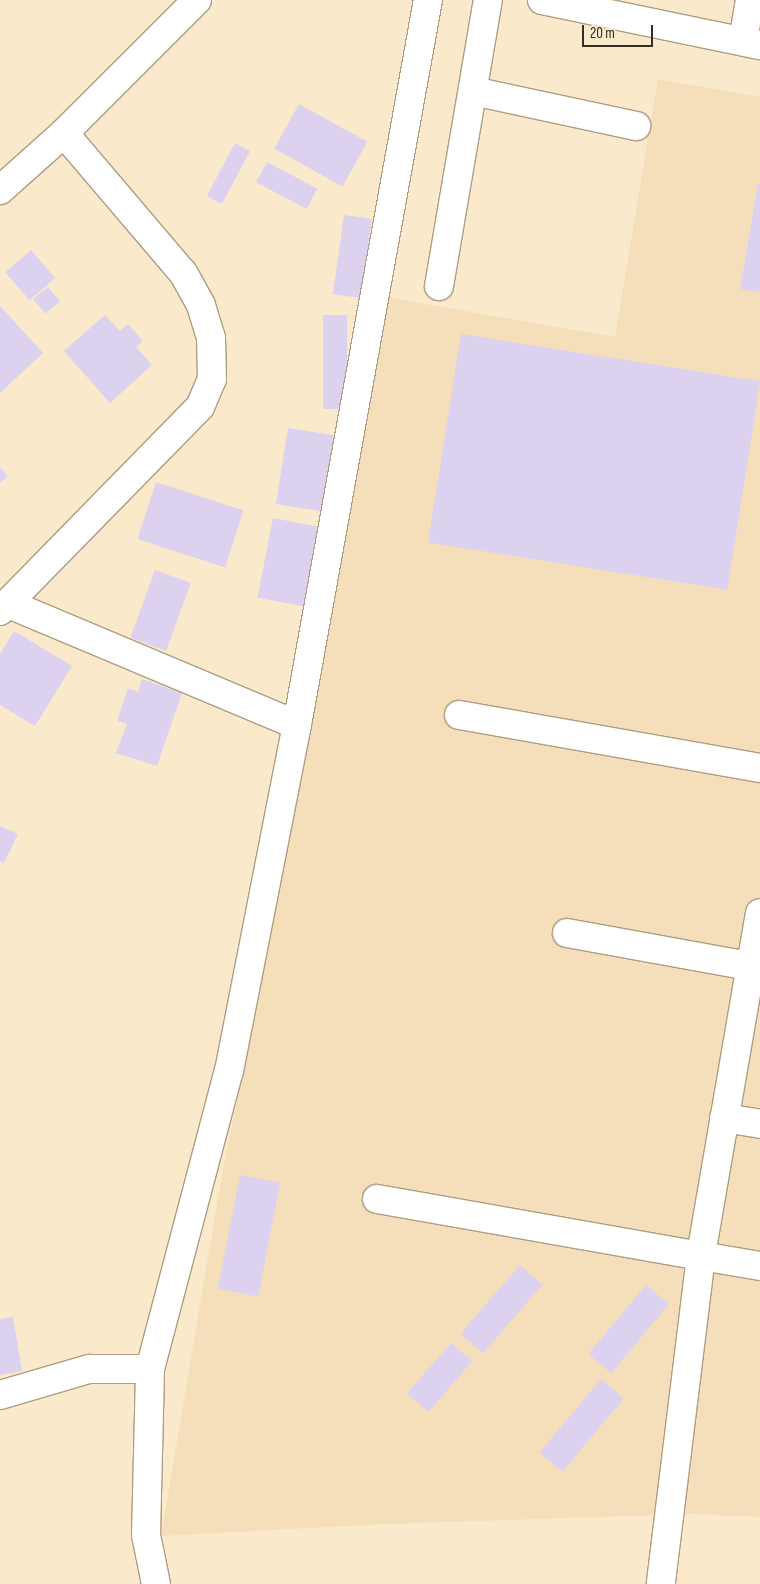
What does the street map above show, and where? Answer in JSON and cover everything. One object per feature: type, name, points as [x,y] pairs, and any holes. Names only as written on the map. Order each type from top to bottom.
[{"type":"street","points":[[0,190],[64,134],[197,0]]},
{"type":"street","points":[[156,1584],[146,1535],[150,1369],[229,1071],[297,724],[428,0]]},
{"type":"street","points":[[439,286],[488,0]]},
{"type":"street","points":[[542,0],[751,43],[750,0]]},
{"type":"street","points":[[472,91],[636,126]]},
{"type":"street","points":[[64,134],[183,273],[201,306],[211,338],[212,379],[200,407],[4,607],[297,724]]},
{"type":"street","points":[[459,715],[760,768]]},
{"type":"street","points":[[660,1584],[701,1256],[724,1118],[752,997],[750,966],[760,913]]},
{"type":"street","points":[[567,934],[750,966]]},
{"type":"street","points":[[724,1118],[760,1124]]},
{"type":"street","points":[[377,1199],[760,1266]]},
{"type":"street","points":[[0,1395],[89,1370],[150,1369]]},
{"type":"shaded area","points":[[658,79],[760,97],[760,1517],[692,1514],[386,1524],[161,1536],[221,1180],[299,788],[385,297],[615,337]]},
{"type":"building","points":[[299,104],[367,142],[342,186],[274,149]]},
{"type":"building","points":[[235,143],[250,151],[222,204],[207,196]]},
{"type":"building","points":[[267,162],[317,189],[307,209],[256,182]]},
{"type":"building","points":[[758,184],[760,184],[760,292],[740,289]]},
{"type":"building","points":[[344,215],[372,219],[361,298],[333,294]]},
{"type":"building","points":[[31,250],[55,278],[30,300],[5,272]]},
{"type":"building","points":[[48,287],[60,302],[45,314],[33,299]]},
{"type":"building","points":[[0,306],[43,353],[0,393]]},
{"type":"building","points":[[105,315],[120,331],[128,324],[143,341],[136,347],[152,365],[110,403],[64,351]]},
{"type":"building","points":[[323,315],[347,315],[347,409],[323,409]]},
{"type":"building","points":[[461,334],[760,381],[727,590],[428,542]]},
{"type":"building","points":[[288,428],[334,435],[322,511],[276,504]]},
{"type":"building","points":[[0,467],[8,476],[0,483]]},
{"type":"building","points":[[156,482],[243,510],[225,567],[137,539]]},
{"type":"building","points":[[273,518],[319,527],[304,606],[258,598]]},
{"type":"building","points":[[155,570],[191,583],[166,651],[130,638]]},
{"type":"building","points":[[14,631],[72,666],[35,726],[0,705],[0,654]]},
{"type":"building","points":[[142,679],[182,693],[157,766],[116,753],[127,724],[117,721],[128,688],[138,692]]},
{"type":"building","points":[[0,826],[18,834],[4,863],[0,861]]},
{"type":"building","points":[[240,1175],[280,1183],[258,1297],[218,1289]]},
{"type":"building","points":[[520,1265],[543,1285],[483,1353],[460,1334]]},
{"type":"building","points":[[646,1285],[669,1304],[611,1373],[588,1354]]},
{"type":"building","points":[[13,1317],[22,1371],[0,1375],[0,1319]]},
{"type":"building","points":[[451,1343],[472,1361],[428,1412],[407,1394]]},
{"type":"building","points":[[601,1379],[624,1398],[562,1472],[539,1453]]}]
